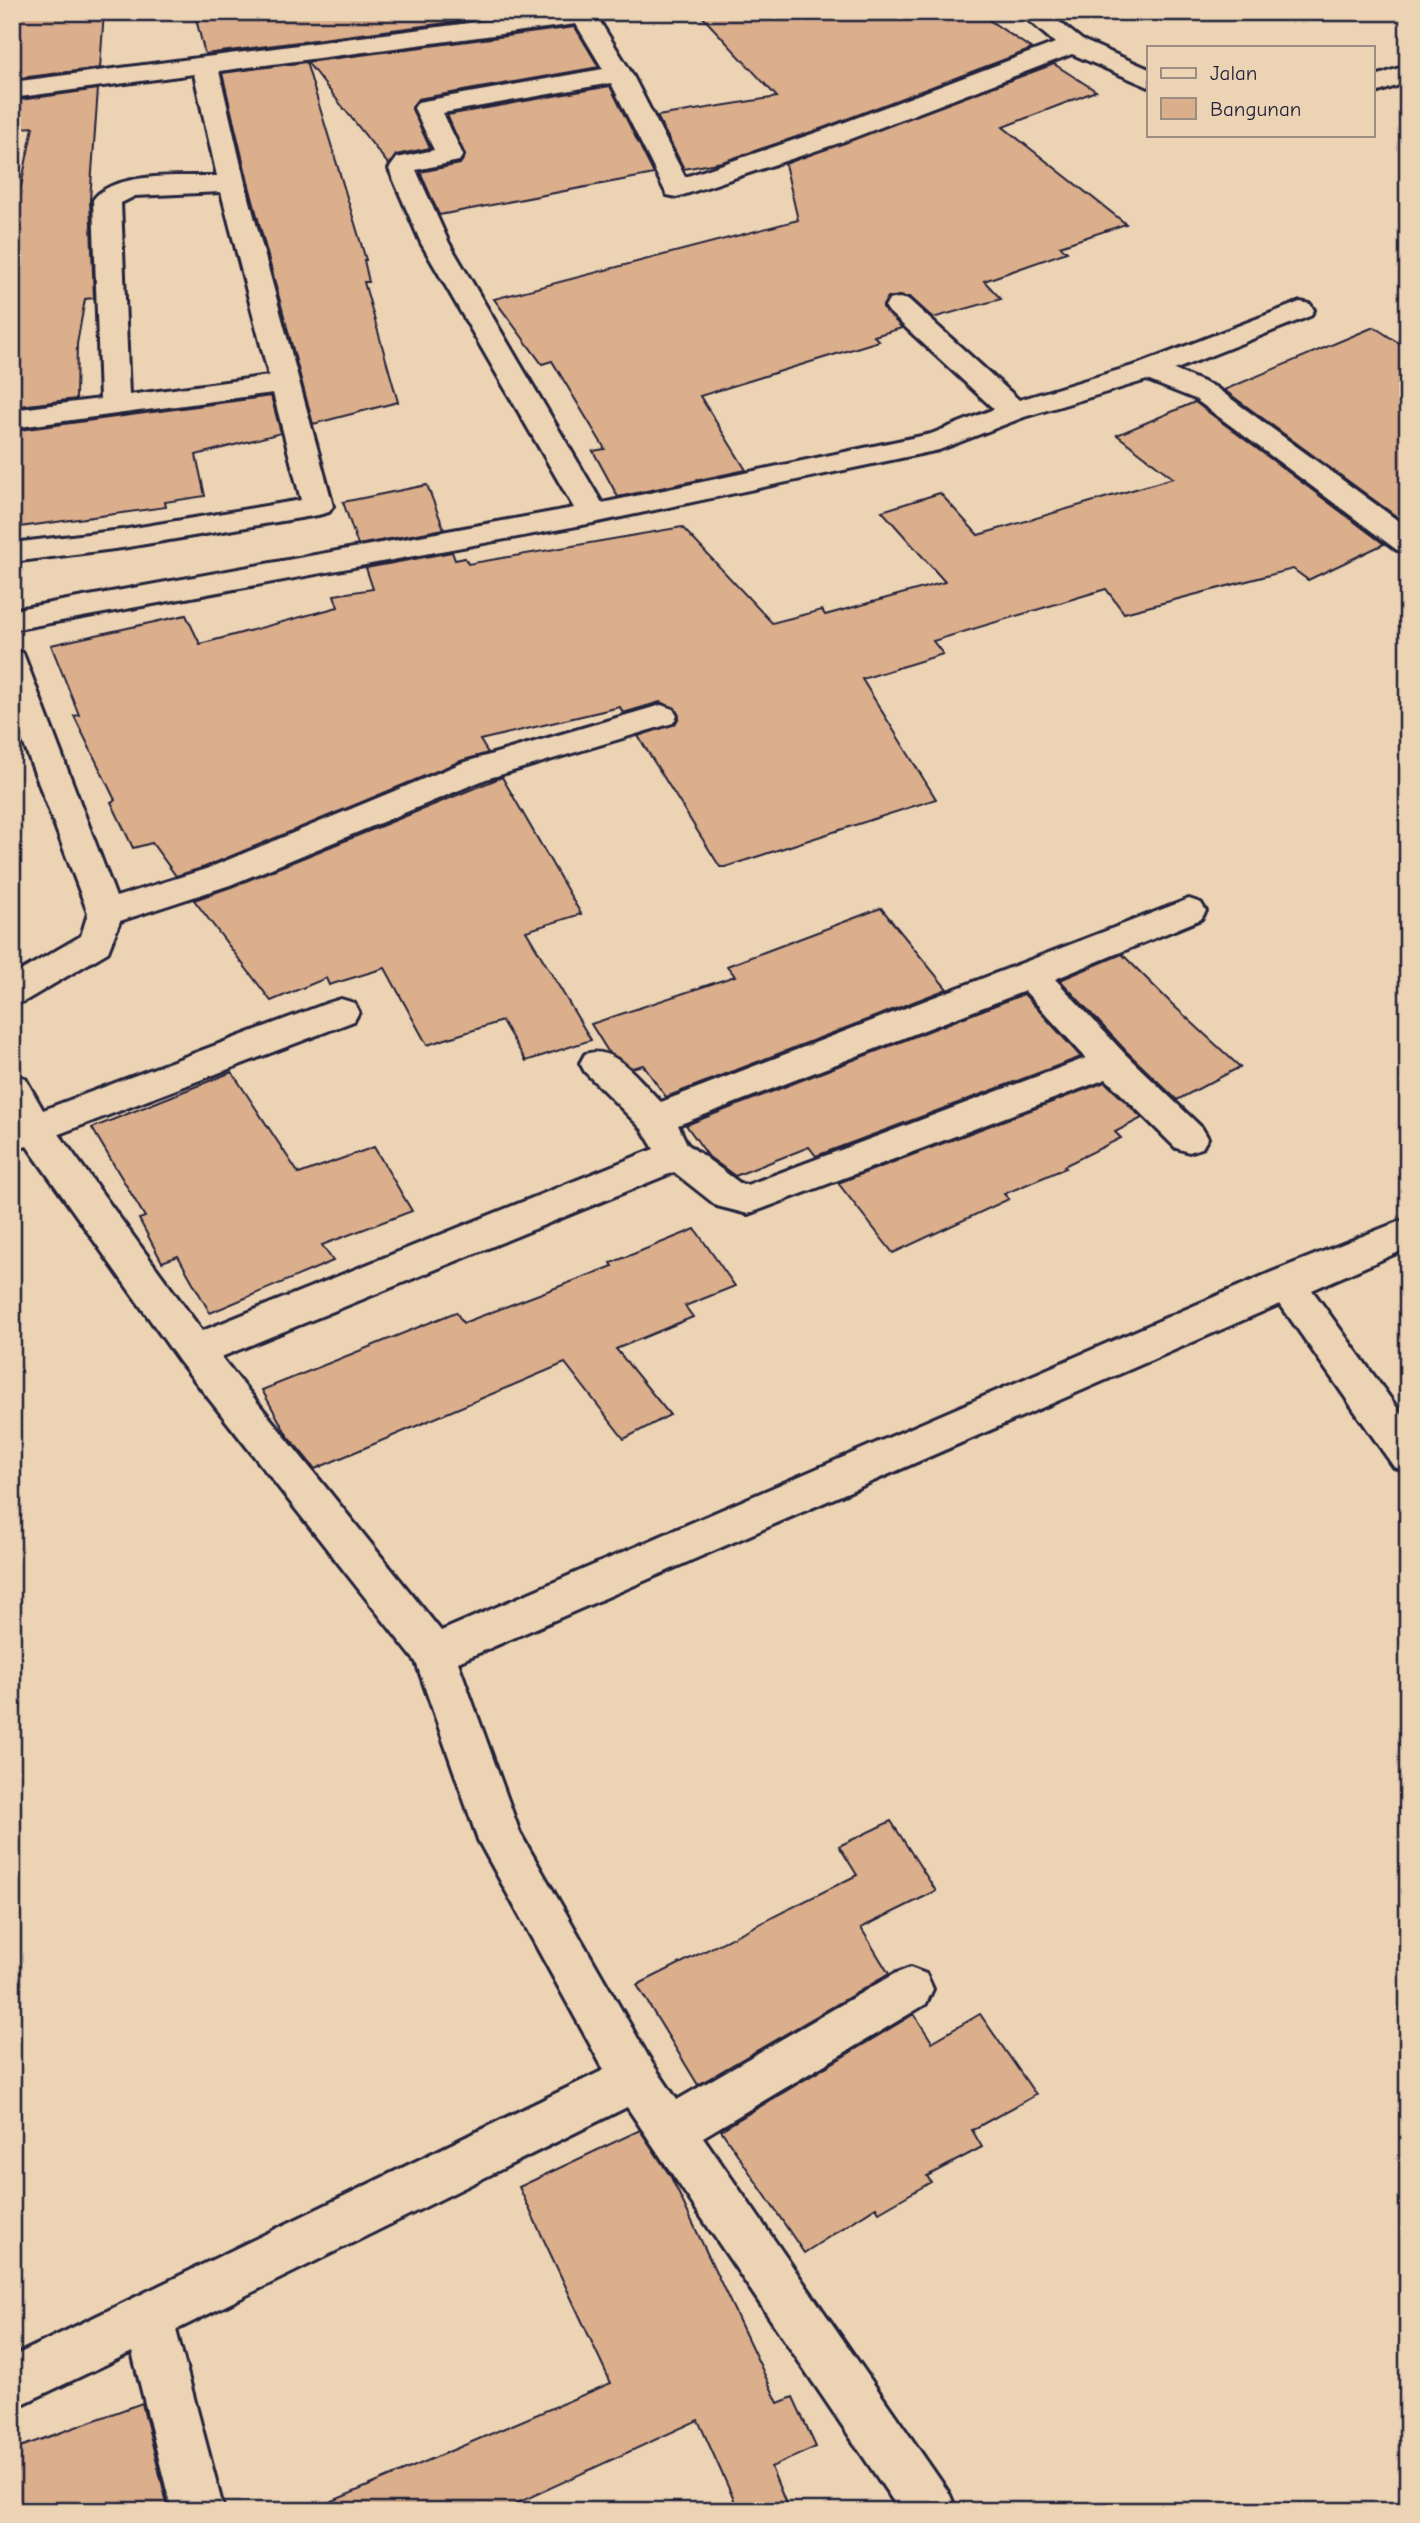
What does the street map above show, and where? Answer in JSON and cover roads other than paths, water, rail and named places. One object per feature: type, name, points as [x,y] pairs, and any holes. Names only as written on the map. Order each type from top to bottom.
[{"type":"street","points":[[1031,12],[1073,45],[1147,78]]},
{"type":"street","points":[[12,90],[582,14],[619,74],[677,189],[833,136],[1073,45]]},
{"type":"street","points":[[12,553],[122,539],[318,506],[232,183],[205,66]]},
{"type":"street","points":[[1374,86],[1408,73]]},
{"type":"street","points":[[593,514],[435,243],[402,169],[406,164],[450,155],[427,108],[619,74]]},
{"type":"street","points":[[115,405],[107,200],[130,188],[232,183]]},
{"type":"street","points":[[899,306],[1014,411]]},
{"type":"street","points":[[12,620],[593,514],[939,442],[1014,411],[1149,370],[1300,310]]},
{"type":"street","points":[[1149,370],[1205,393],[1402,530]]},
{"type":"street","points":[[12,419],[285,383]]},
{"type":"street","points":[[12,660],[22,696],[105,913],[96,943],[12,992]]},
{"type":"street","points":[[105,913],[218,877],[474,771],[661,716]]},
{"type":"street","points":[[656,1119],[1031,975],[1189,911]]},
{"type":"street","points":[[1031,975],[1112,1063],[1189,1138]]},
{"type":"street","points":[[23,1132],[341,1012]]},
{"type":"street","points":[[598,1063],[656,1119],[678,1155],[730,1196],[748,1200],[1112,1063]]},
{"type":"street","points":[[12,1087],[23,1132],[434,1653],[500,1840],[635,2079],[931,2511]]},
{"type":"street","points":[[194,1351],[678,1155]]},
{"type":"street","points":[[434,1653],[1408,1232]]},
{"type":"street","points":[[1286,1283],[1408,1455]]},
{"type":"street","points":[[670,2130],[910,1989]]},
{"type":"street","points":[[12,2384],[635,2079]]},
{"type":"street","points":[[148,2317],[198,2511]]}]
